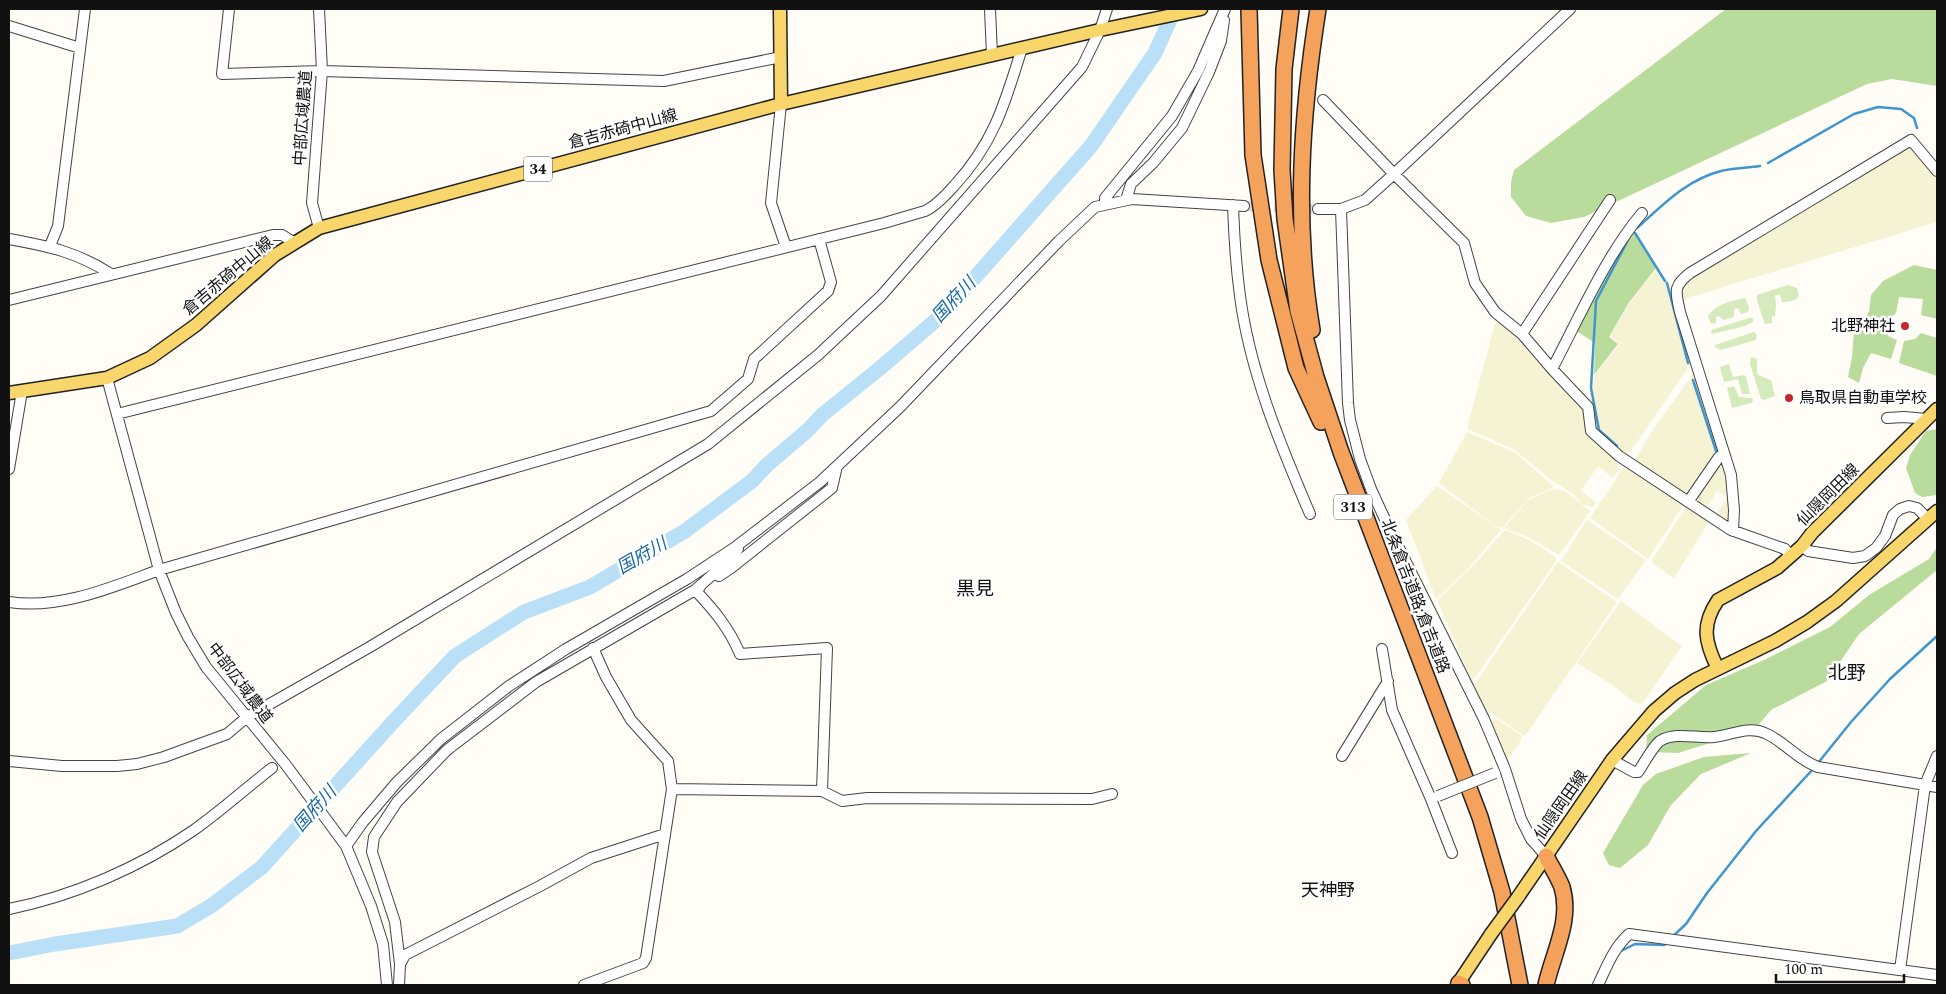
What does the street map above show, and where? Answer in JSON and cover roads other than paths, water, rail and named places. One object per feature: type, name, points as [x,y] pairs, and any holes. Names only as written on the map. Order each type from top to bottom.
[{"type":"highway","points":[[1249,9],[1253,156],[1269,260],[1296,368],[1325,421]]},
{"type":"highway","points":[[1318,9],[1304,105],[1300,216],[1306,296],[1325,421]]},
{"type":"highway","name":"北条倉吉道路;倉吉道路","points":[[1286,11],[1282,170],[1285,219],[1298,311],[1316,377],[1325,421],[1473,819],[1495,894],[1512,985]]},
{"type":"highway","name":"北条倉吉道路;倉吉道路","points":[[1325,421],[1480,817],[1502,892],[1520,985]]},
{"type":"highway","points":[[1546,856],[1561,886],[1565,904],[1564,921],[1546,985]]},
{"type":"main road","points":[[780,9],[781,104]]},
{"type":"main road","name":"倉吉赤碕中山線","points":[[9,393],[107,378],[150,358],[196,325],[275,255],[319,228],[781,104],[1104,29],[1201,9]]},
{"type":"main road","name":"仙隠岡田線","points":[[1717,668],[1708,648],[1706,634],[1713,607],[1718,600],[1777,568],[1802,546],[1812,533],[1937,409]]},
{"type":"main road","name":"仙隠岡田線","points":[[1459,984],[1491,934],[1612,760],[1654,711],[1675,693],[1717,668],[1775,641],[1807,622],[1836,601],[1933,515]]},
{"type":"street","points":[[50,246],[58,226],[85,9]]},
{"type":"street","points":[[229,9],[222,74],[322,71],[664,81],[781,57]]},
{"type":"street","name":"中部広域農道","points":[[319,9],[322,71],[312,203],[319,228]]},
{"type":"street","points":[[990,9],[992,55]]},
{"type":"street","points":[[9,761],[62,766],[137,764],[164,757],[227,734],[600,510],[716,438],[818,355],[881,296],[1082,66],[1104,29],[1107,9]]},
{"type":"street","points":[[1126,200],[1131,184],[1153,163],[1182,128],[1209,72],[1221,41],[1225,9]]},
{"type":"street","points":[[1105,204],[1105,198],[1172,116],[1198,71],[1225,9]]},
{"type":"street","points":[[1318,209],[1341,209],[1364,200],[1570,9]]},
{"type":"street","points":[[9,26],[80,48]]},
{"type":"street","points":[[117,414],[925,211],[931,208],[961,179],[988,141],[1004,109],[1022,48]]},
{"type":"street","points":[[1323,100],[1464,243],[1475,283],[1495,312],[1522,334],[1588,407],[1591,431],[1619,456],[1627,459],[1733,531],[1785,549],[1790,555]]},
{"type":"street","points":[[781,104],[771,203],[786,247]]},
{"type":"street","points":[[1733,531],[1734,510],[1730,475],[1680,312],[1675,290],[1678,284],[1690,273],[1911,140],[1937,171]]},
{"type":"street","points":[[346,846],[363,822],[398,782],[441,739],[509,686],[566,649],[687,579],[784,511],[837,466],[900,407],[1059,241],[1095,208],[1126,200],[1158,200],[1244,206]]},
{"type":"street","points":[[1522,334],[1610,200]]},
{"type":"street","points":[[1233,205],[1240,298],[1250,343],[1262,391],[1279,442],[1310,514]]},
{"type":"street","points":[[1341,209],[1348,403],[1350,420],[1360,459],[1388,526],[1484,719],[1500,771],[1521,819],[1531,839],[1546,856]]},
{"type":"street","points":[[1552,369],[1614,252],[1642,213]]},
{"type":"street","points":[[9,300],[273,235],[282,235],[295,243]]},
{"type":"street","points":[[9,239],[50,246],[90,260],[110,274]]},
{"type":"street","points":[[9,602],[23,604],[53,603],[74,598],[160,570],[711,411],[748,379],[754,359],[828,291],[831,282],[819,239]]},
{"type":"street","name":"中部広域農道","points":[[107,378],[160,570],[188,636],[206,667],[330,822],[346,846],[371,906],[383,944],[387,985]]},
{"type":"street","points":[[9,469],[22,391]]},
{"type":"street","points":[[1888,418],[1927,419]]},
{"type":"street","points":[[1688,502],[1719,457],[1724,455]]},
{"type":"street","points":[[399,985],[400,964],[395,922],[372,852],[374,837],[397,802],[447,750],[536,682],[731,568],[832,488],[837,466]]},
{"type":"street","points":[[1802,546],[1808,551],[1853,558],[1865,556],[1876,548],[1885,536],[1893,515],[1900,509],[1909,506],[1933,515]]},
{"type":"street","points":[[695,590],[727,562],[742,542]]},
{"type":"street","points":[[695,590],[716,612],[732,635],[740,654],[827,648],[822,791]]},
{"type":"street","points":[[584,985],[644,963],[658,889],[672,789],[668,761],[631,720],[606,677],[593,648]]},
{"type":"street","points":[[1382,648],[1392,710],[1435,798],[1452,853]]},
{"type":"street","points":[[1342,756],[1388,682]]},
{"type":"street","points":[[1612,760],[1634,772],[1638,772],[1659,742],[1672,736],[1713,737],[1742,730],[1757,730],[1768,734],[1806,763],[1818,767],[1937,787]]},
{"type":"street","points":[[1900,970],[1925,785],[1937,756]]},
{"type":"street","points":[[9,909],[70,891],[109,876],[161,851],[195,829],[272,768]]},
{"type":"street","points":[[1435,798],[1500,771]]},
{"type":"street","points":[[672,789],[822,791],[842,801],[868,798],[1092,799],[1112,794]]},
{"type":"street","points":[[400,964],[405,955],[591,858],[665,834]]},
{"type":"street","points":[[1598,985],[1612,954],[1629,934],[1937,975]]},
{"type":"waterway","name":"国府川","points":[[9,953],[55,944],[177,926],[211,906],[262,867],[455,656],[524,612],[590,587],[685,531],[752,481],[822,415],[935,321],[970,283],[1091,146],[1155,53],[1175,9]]},
{"type":"waterway","points":[[1768,163],[1854,114],[1878,107],[1901,109],[1914,118],[1917,128]]},
{"type":"waterway","points":[[1637,228],[1666,202],[1697,180],[1721,171],[1760,166]]},
{"type":"waterway","points":[[1635,233],[1665,281]]},
{"type":"waterway","points":[[1617,446],[1599,430],[1591,388],[1596,301],[1628,240]]},
{"type":"waterway","points":[[1667,283],[1688,363]]},
{"type":"waterway","points":[[1693,380],[1717,454]]},
{"type":"waterway","points":[[1818,763],[1851,722],[1890,679],[1937,636]]},
{"type":"waterway","points":[[1672,937],[1686,924],[1707,893],[1756,831],[1814,768]]},
{"type":"waterway","points":[[1619,952],[1635,944],[1664,945],[1666,943]]},
{"type":"tunnel","points":[[1244,206],[1318,209]]},
{"type":"place","name":"北野神社","points":[[1905,326]]},
{"type":"place","name":"鳥取県自動車学校","points":[[1789,398]]},
{"type":"district","name":"黒見","points":[[975,589]]},
{"type":"district","name":"北野","points":[[1847,673]]},
{"type":"district","name":"天神野","points":[[1328,890]]}]
